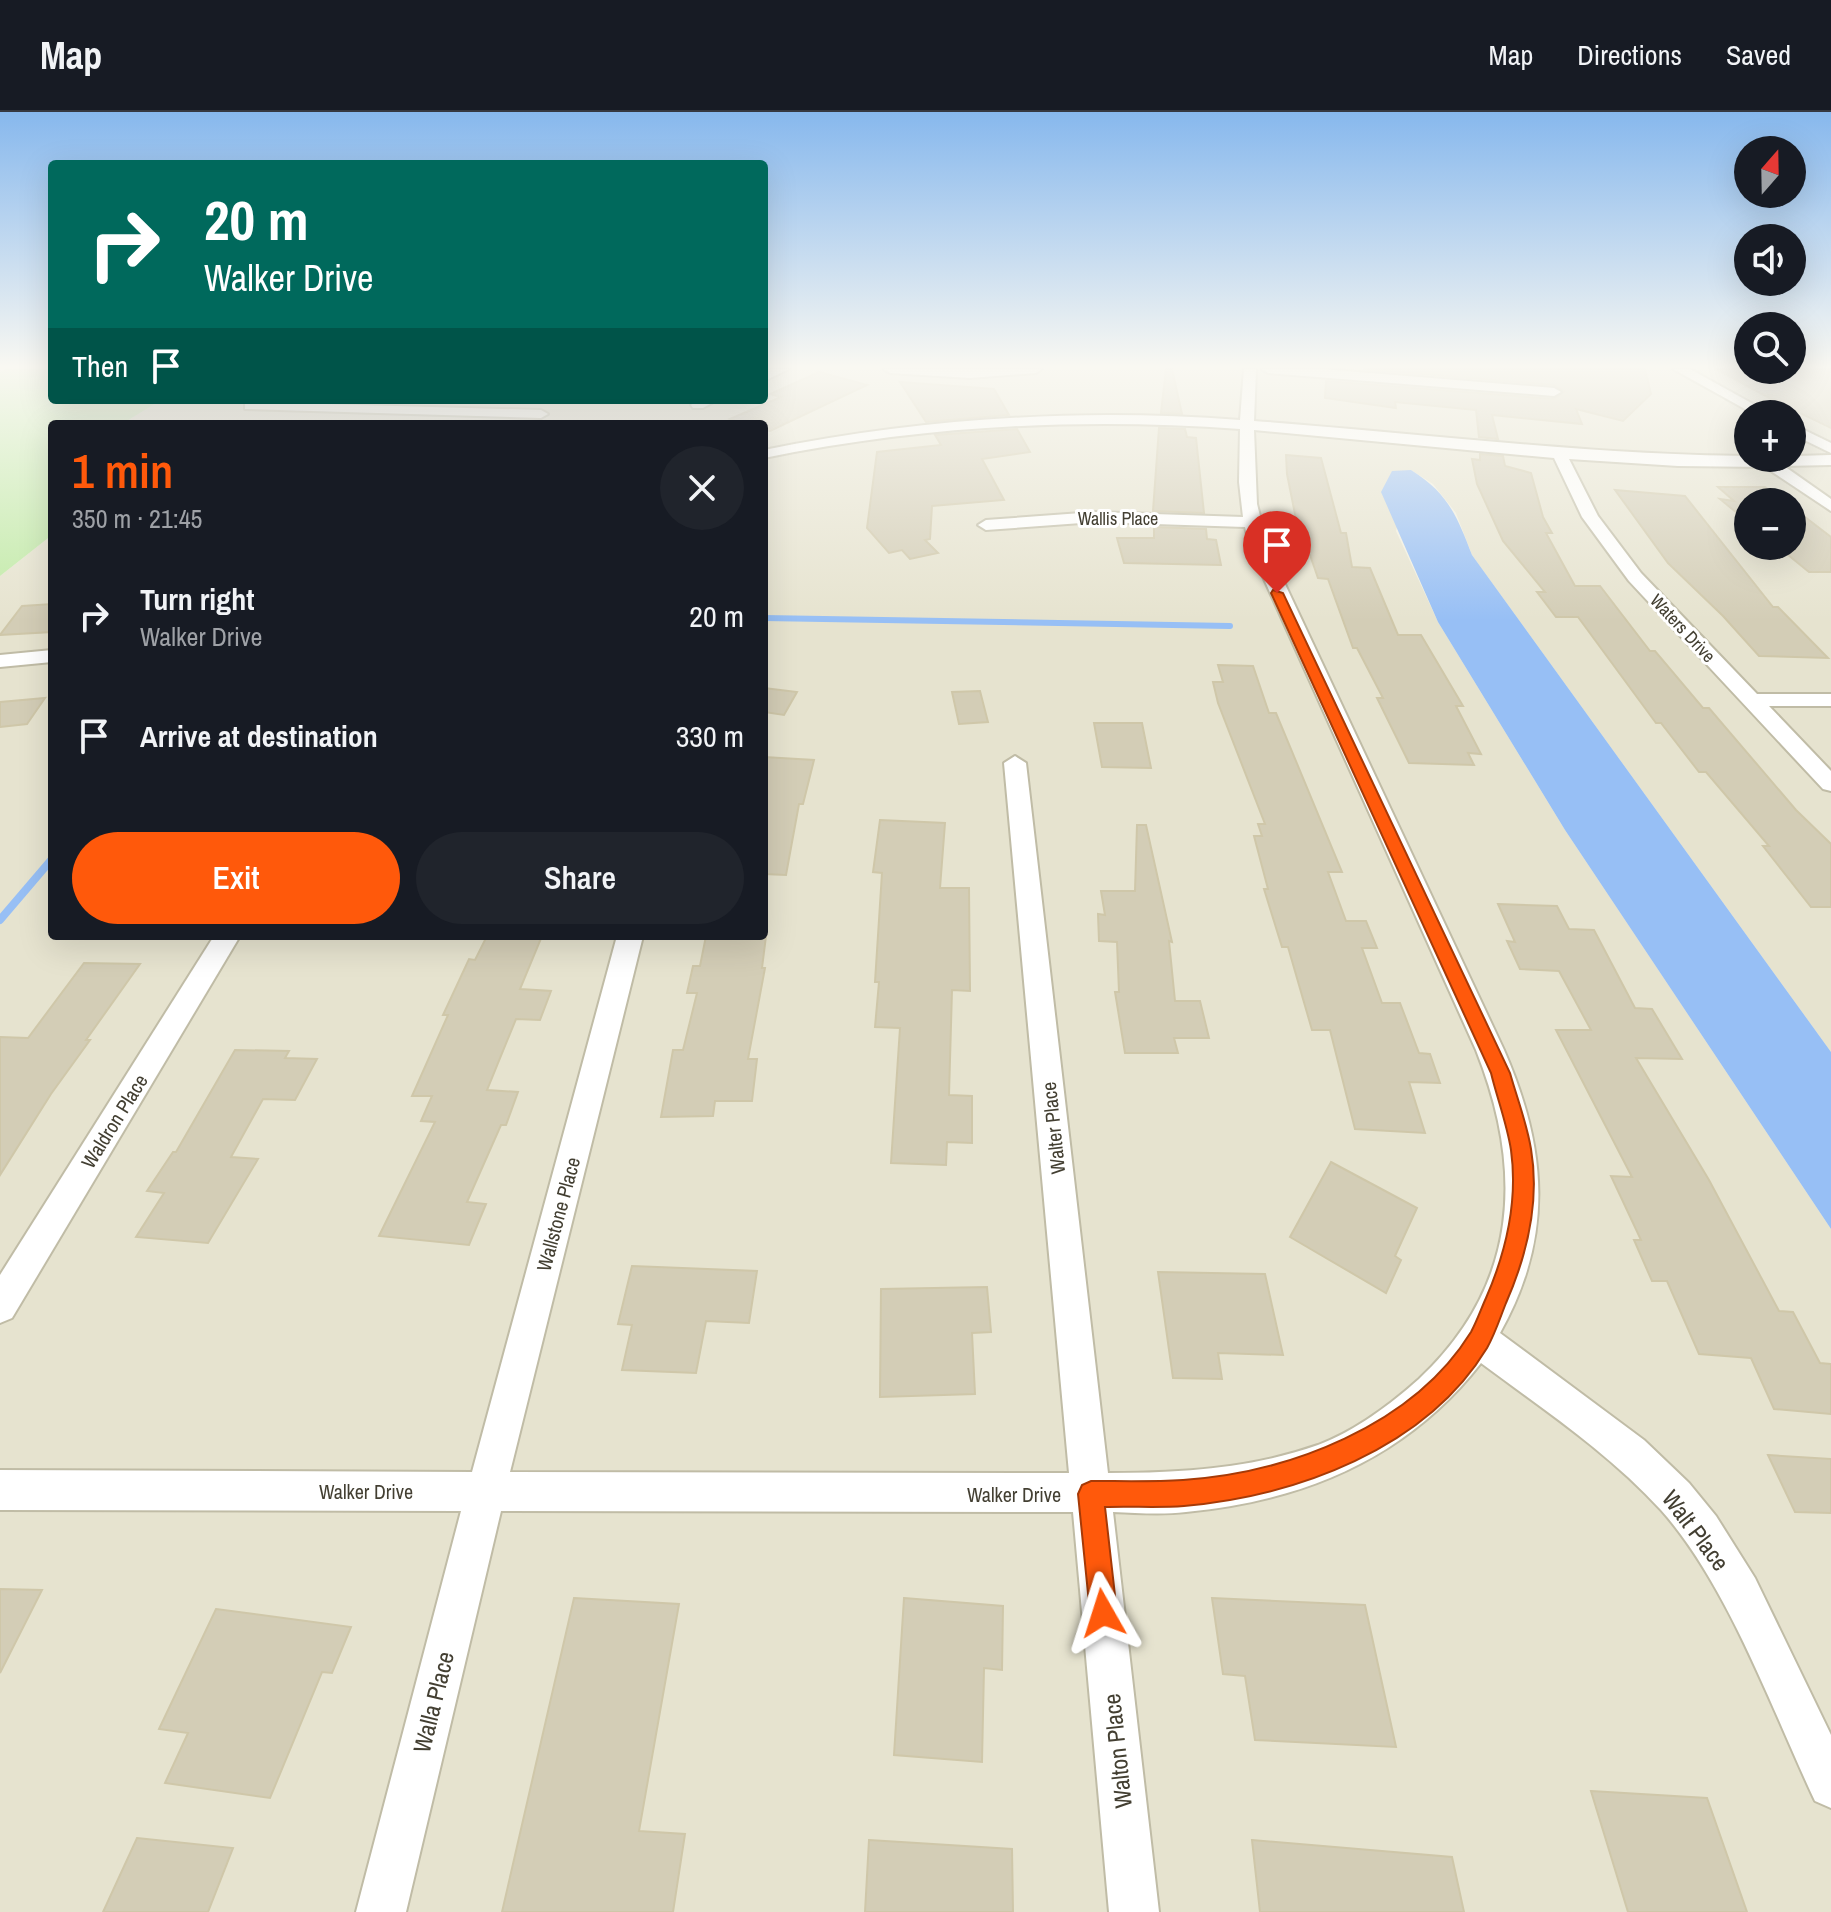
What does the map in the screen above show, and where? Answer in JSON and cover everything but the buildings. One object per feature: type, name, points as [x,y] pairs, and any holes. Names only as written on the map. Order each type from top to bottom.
[{"type":"street","name":"Walker Drive","points":[[0,1490],[1184,1493],[1291,1473],[1337,1457],[1409,1414],[1447,1380],[1479,1340],[1506,1277],[1520,1227],[1523,1175],[1516,1123],[1490,1050],[1280,598],[1250,522],[1246,453]]},
{"type":"street","points":[[1559,453],[1734,462]]},
{"type":"street","name":"Waters Drive","points":[[1559,453],[1590,517],[1619,557],[1831,784]]},
{"type":"street","points":[[1806,461],[1831,460]]},
{"type":"street","points":[[1782,472],[1831,506]]},
{"type":"street","name":"Wallis Place","points":[[986,525],[1095,517],[1250,522]]},
{"type":"street","points":[[0,661],[48,656]]},
{"type":"street","points":[[1751,700],[1831,700]]},
{"type":"street","name":"Walter Place","points":[[1015,763],[1091,1494]]},
{"type":"street","name":"Waldron Place","points":[[0,1306],[225,940]]},
{"type":"street","name":"Wallstone Place","points":[[486,1491],[629,940]]},
{"type":"street","name":"Walt Place","points":[[1479,1340],[1623,1448],[1676,1498],[1723,1562],[1740,1593],[1831,1785]]},
{"type":"street","name":"Walla Place","points":[[381,1912],[486,1491]]},
{"type":"street","name":"Walton Place","points":[[1091,1494],[1134,1912]]},
{"type":"shaded area","points":[[768,453],[1734,453],[1734,472],[1806,472],[1806,453],[1831,453],[1831,1052],[1472,555],[1456,513],[1433,484],[1411,470],[1396,531],[1438,622],[1565,830],[1831,1229],[1831,1912],[0,1912],[0,576],[48,538],[48,940],[768,940]]},
{"type":"green space","points":[[0,453],[48,453],[48,538],[0,576]]},
{"type":"water","points":[[1411,470],[1450,506],[1472,555],[1831,1052],[1831,1229],[1565,830],[1438,622],[1381,492],[1392,471]]},
{"type":"waterway","points":[[768,618],[1230,626]]},
{"type":"waterway","points":[[0,920],[48,864]]},
{"type":"route","points":[[1103,1613],[1091,1494],[1184,1493],[1238,1485],[1291,1473],[1337,1457],[1376,1435],[1409,1414],[1447,1380],[1479,1340],[1506,1277],[1520,1227],[1523,1201],[1521,1149],[1510,1099],[1478,1022],[1277,593]]}]
